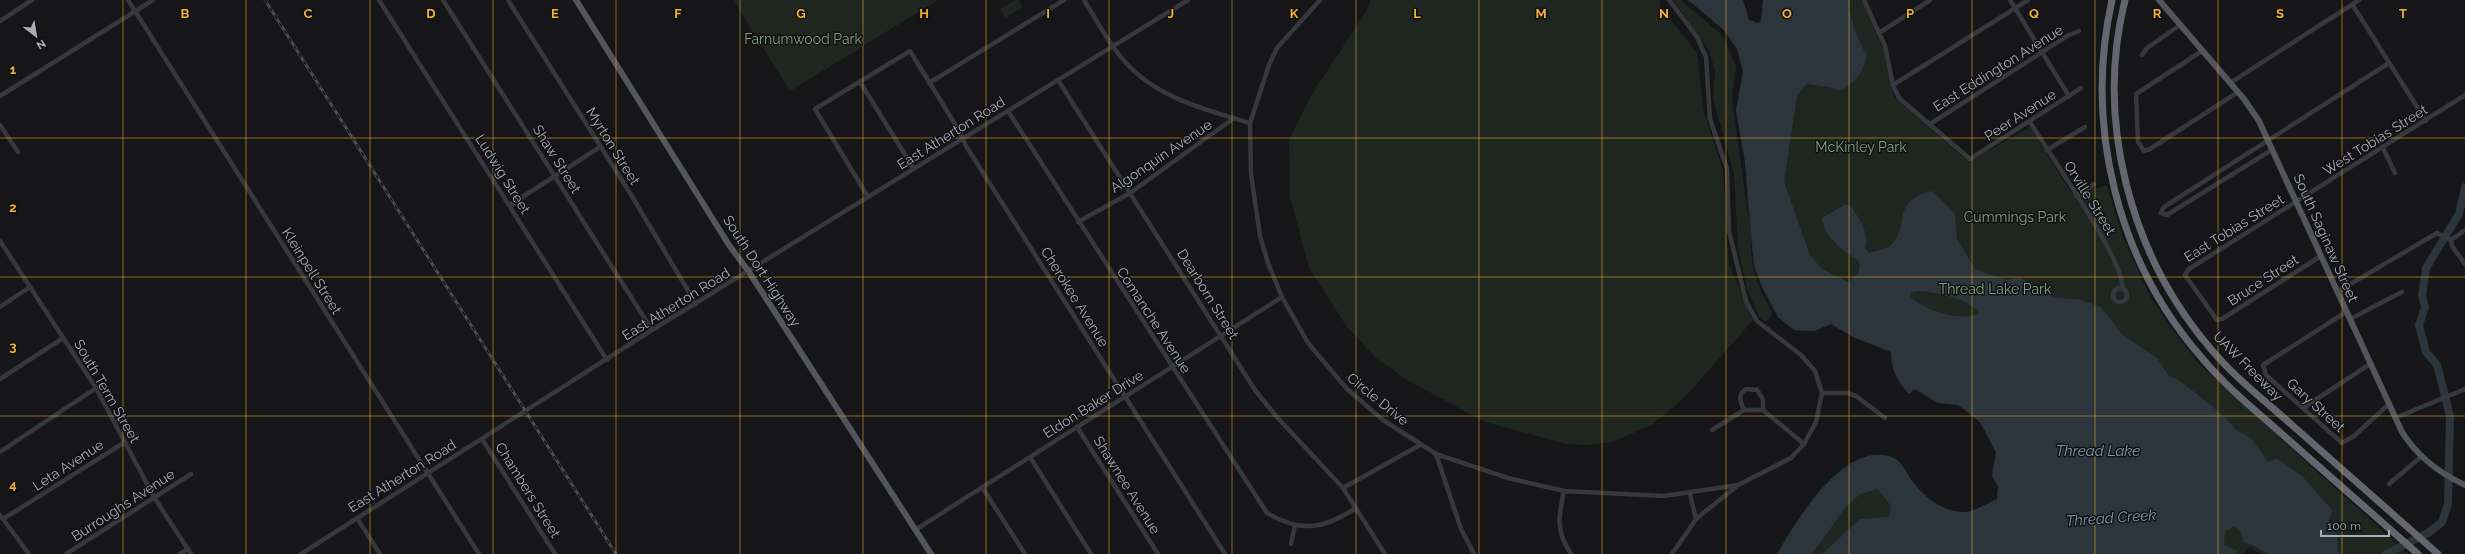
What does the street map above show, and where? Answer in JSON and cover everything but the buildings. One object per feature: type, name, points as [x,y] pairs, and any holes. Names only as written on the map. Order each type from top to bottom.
[{"type":"highway","name":"UAW Freeway","points":[[2112,0],[2102,71],[2106,148],[2119,209],[2132,245],[2150,283],[2180,332],[2213,371],[2418,554]]},
{"type":"highway","name":"UAW Freeway","points":[[2125,0],[2115,65],[2117,135],[2123,172],[2135,215],[2162,277],[2190,321],[2225,365],[2438,554]]},
{"type":"main road","name":"South Dort Highway","points":[[576,0],[682,166],[705,207],[749,272],[931,554]]},
{"type":"main road","name":"South Saginaw Street","points":[[2159,0],[2238,92],[2257,117],[2270,141],[2388,405],[2407,440],[2422,456],[2440,471],[2456,481],[2465,484]]},
{"type":"street","points":[[0,21],[32,0]]},
{"type":"street","name":"Kleinpell Street","points":[[128,0],[479,554]]},
{"type":"street","points":[[0,96],[153,0]]},
{"type":"street","name":"Ludwig Street","points":[[379,0],[607,360]]},
{"type":"street","name":"Shaw Street","points":[[443,0],[652,330]]},
{"type":"street","name":"Myrton Street","points":[[508,0],[696,304]]},
{"type":"street","points":[[929,83],[1064,0]]},
{"type":"street","points":[[1084,0],[1113,46],[1129,67],[1158,88],[1201,108],[1250,123]]},
{"type":"street","name":"East Atherton Road","points":[[300,554],[652,330],[749,272],[1188,0]]},
{"type":"street","name":"Circle Drive","points":[[1320,0],[1277,48],[1269,65],[1250,123],[1251,174],[1257,221],[1268,263],[1282,297],[1308,343],[1335,377],[1367,406],[1420,445],[1436,454],[1508,478],[1564,491],[1664,496],[1690,494],[1738,485],[1791,458],[1804,444],[1816,422],[1822,393]]},
{"type":"street","points":[[1669,0],[1697,37],[1706,57],[1710,119],[1727,169],[1730,231],[1746,301],[1757,321],[1801,354],[1815,371],[1822,393],[1847,393],[1856,396],[1885,418]]},
{"type":"street","points":[[1864,0],[1889,57],[1893,85],[1899,98],[1930,124]]},
{"type":"street","points":[[1879,33],[1930,0]]},
{"type":"street","points":[[2010,0],[2070,96]]},
{"type":"street","points":[[1893,85],[2028,0]]},
{"type":"street","points":[[2230,83],[2359,0]]},
{"type":"street","points":[[2352,4],[2426,121]]},
{"type":"street","points":[[2142,55],[2147,48],[2180,26]]},
{"type":"street","name":"East Eddington Avenue","points":[[1930,124],[2042,52],[2079,31]]},
{"type":"street","name":"Cherokee Avenue","points":[[860,82],[910,51],[962,139],[1225,554]]},
{"type":"street","points":[[2202,51],[2135,95],[2138,142],[2144,151],[2156,145],[2238,92]]},
{"type":"street","points":[[2273,149],[2211,186],[2167,215],[2161,213],[2163,208],[2207,179],[2270,141],[2389,63]]},
{"type":"street","name":"Dearborn Street","points":[[1058,80],[1221,334],[1255,390],[1276,416],[1343,488],[1386,554]]},
{"type":"street","points":[[868,197],[815,109],[860,82],[914,169]]},
{"type":"street","name":"Peer Avenue","points":[[1930,124],[1970,159],[2081,88]]},
{"type":"street","name":"West Tobias Street","points":[[2297,201],[2465,95]]},
{"type":"street","name":"Comanche Avenue","points":[[1008,111],[1259,504],[1267,513],[1295,525],[1309,527],[1329,524],[1356,508]]},
{"type":"street","name":"Algonquin Avenue","points":[[1078,222],[1130,193],[1234,118]]},
{"type":"street","name":"Orville Street","points":[[2030,122],[2112,254],[2122,279],[2122,288]]},
{"type":"street","points":[[0,125],[18,152]]},
{"type":"street","points":[[2047,150],[2085,127]]},
{"type":"street","points":[[510,205],[600,147]]},
{"type":"street","points":[[2383,148],[2395,173]]},
{"type":"street","points":[[2207,179],[2211,186]]},
{"type":"street","points":[[2076,196],[2094,184]]},
{"type":"street","name":"East Tobias Street","points":[[2216,320],[2185,275],[2189,268],[2297,201]]},
{"type":"street","points":[[2451,240],[2465,230]]},
{"type":"street","points":[[2337,292],[2437,233],[2451,240],[2452,246],[2465,264]]},
{"type":"street","name":"South Term Street","points":[[0,241],[96,388],[154,497],[191,554]]},
{"type":"street","name":"Bruce Street","points":[[2216,320],[2222,319],[2321,256]]},
{"type":"street","points":[[0,307],[30,287]]},
{"type":"street","points":[[2350,319],[2402,292]]},
{"type":"street","name":"Eldon Baker Drive","points":[[916,530],[1221,334],[1282,297]]},
{"type":"street","name":"Gary Street","points":[[2346,312],[2263,365],[2266,375],[2342,443],[2354,436],[2388,405]]},
{"type":"street","points":[[0,379],[63,338]]},
{"type":"street","points":[[2303,408],[2370,364]]},
{"type":"street","points":[[0,452],[96,388]]},
{"type":"street","points":[[1744,410],[1740,396],[1746,389],[1760,393],[1763,399],[1763,410]]},
{"type":"street","points":[[2395,418],[2465,389]]},
{"type":"street","points":[[1712,430],[1744,410],[1763,410],[1804,444]]},
{"type":"street","name":"Shawnee Avenue","points":[[1077,427],[1158,554]]},
{"type":"street","name":"Chambers Street","points":[[482,439],[555,554]]},
{"type":"street","name":"Leta Avenue","points":[[1,517],[124,442]]},
{"type":"street","points":[[1343,488],[1420,445]]},
{"type":"street","points":[[1436,454],[1461,529],[1474,554]]},
{"type":"street","points":[[2389,484],[2422,456]]},
{"type":"street","points":[[1030,457],[1091,554]]},
{"type":"street","name":"Burroughs Avenue","points":[[66,554],[191,474]]},
{"type":"street","points":[[1672,554],[1696,519],[1738,485]]},
{"type":"street","points":[[982,487],[1025,554]]},
{"type":"street","points":[[1564,491],[1560,509],[1560,529],[1564,545],[1568,553]]},
{"type":"street","points":[[1690,494],[1696,519]]},
{"type":"street","points":[[1,517],[29,554]]},
{"type":"street","points":[[357,518],[380,554]]},
{"type":"street","points":[[1291,544],[1295,525]]},
{"type":"street","points":[[180,554],[188,549]]},
{"type":"green space","name":"Farnumwood Park","points":[[733,0],[938,0],[790,91]]},
{"type":"green space","points":[[1015,0],[1018,0],[1023,7],[1005,18],[1000,9]]},
{"type":"green space","points":[[1371,0],[1660,0],[1660,6],[1697,53],[1704,112],[1723,170],[1729,265],[1753,320],[1685,397],[1651,425],[1612,442],[1589,445],[1566,444],[1485,422],[1407,380],[1377,359],[1347,327],[1309,268],[1290,197],[1289,140],[1312,94],[1364,15]]},
{"type":"green space","name":"Thread Lake","points":[[1673,0],[1681,0],[1723,36],[1736,66],[1732,98],[1749,225],[1745,162],[1736,110],[1743,72],[1737,49],[1724,30],[1688,0],[1743,0],[1749,20],[1758,23],[1761,20],[1763,0],[1862,0],[1885,53],[1894,97],[1969,162],[2030,127],[2072,194],[2094,181],[2095,189],[2107,185],[2122,235],[2149,294],[2168,324],[2203,368],[2408,554],[2261,554],[2249,547],[2244,554],[1777,554],[1797,521],[1826,485],[1842,470],[1860,459],[1878,455],[1896,459],[1903,466],[1912,481],[1929,499],[1950,510],[1966,512],[1977,509],[1997,499],[1998,486],[1992,476],[1996,452],[1980,422],[1958,405],[1938,403],[1915,389],[1909,394],[1896,375],[1892,364],[1891,352],[1853,337],[1831,324],[1814,331],[1794,330],[1778,317],[1754,265],[1751,241],[1752,260],[1756,278],[1772,312],[1770,319],[1765,322],[1759,317],[1747,289],[1738,248],[1734,174],[1713,99],[1715,71],[1709,50]]},
{"type":"water","name":"Thread Lake","points":[[1688,0],[1743,0],[1749,20],[1758,23],[1761,20],[1763,0],[1849,0],[1850,13],[1867,55],[1866,61],[1858,77],[1839,91],[1830,87],[1807,84],[1797,95],[1784,182],[1810,255],[1822,269],[1848,282],[1859,271],[1859,261],[1841,249],[1830,237],[1823,225],[1822,218],[1844,205],[1850,205],[1865,231],[1865,248],[1869,253],[1890,246],[1900,231],[1905,208],[1918,196],[1932,191],[1955,214],[1957,239],[1975,269],[2006,280],[2019,277],[2045,290],[2054,298],[2078,299],[2101,307],[2122,334],[2157,358],[2169,376],[2178,380],[2197,394],[2224,416],[2236,430],[2251,438],[2268,462],[2277,458],[2303,477],[2332,510],[2329,523],[2337,534],[2338,551],[2341,554],[2268,554],[2252,545],[2244,543],[2241,532],[2235,526],[2225,531],[2224,545],[2238,551],[2236,554],[1822,554],[1860,519],[1889,517],[1891,506],[1878,489],[1860,494],[1845,508],[1812,554],[1777,554],[1797,521],[1826,485],[1842,470],[1860,459],[1878,455],[1896,459],[1903,466],[1912,481],[1929,499],[1950,510],[1966,512],[1977,509],[1997,499],[1998,486],[1992,476],[1996,452],[1980,422],[1958,405],[1938,403],[1915,389],[1909,394],[1901,384],[1896,374],[1892,364],[1891,352],[1853,337],[1831,324],[1814,331],[1794,330],[1778,317],[1762,287],[1754,265],[1745,162],[1736,110],[1743,72],[1737,49],[1724,30]],"holes":[[[1917,291],[1942,294],[1961,300],[1975,308],[1979,314],[1962,316],[1942,313],[1924,306],[1910,296],[1910,293]]]},
{"type":"waterway","name":"Thread Creek","points":[[2386,554],[2428,533],[2442,522],[2448,504],[2450,416],[2437,365],[2426,352],[2419,325],[2425,307],[2422,296],[2426,268],[2459,214],[2465,187]]},
{"type":"railway","points":[[265,0],[616,554]]},
{"type":"park label","name":"McKinley Park","points":[[1861,147]]},
{"type":"park label","name":"Cummings Park","points":[[2015,217]]},
{"type":"park label","name":"Thread Lake Park","points":[[1995,289]]}]
